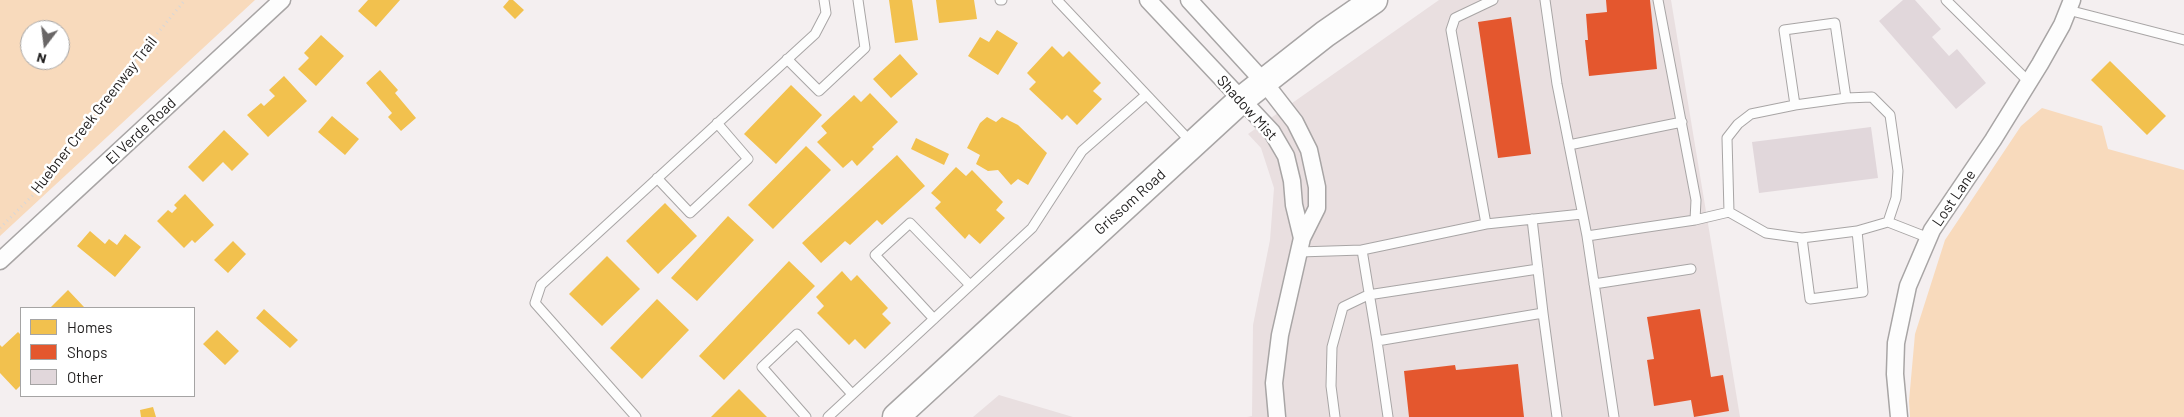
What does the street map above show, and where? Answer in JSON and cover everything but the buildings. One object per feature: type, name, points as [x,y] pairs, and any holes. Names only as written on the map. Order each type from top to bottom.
[{"type":"main road","name":"Grissom Road","points":[[896,417],[1241,100],[1325,34],[1374,0]]},
{"type":"street","name":"El Verde Road","points":[[0,261],[282,0]]},
{"type":"street","name":"Shadow Mist","points":[[1148,0],[1272,132],[1286,156],[1301,245]]},
{"type":"street","name":"Shadow Mist","points":[[1188,0],[1264,82],[1295,122],[1309,150],[1317,187],[1316,208],[1301,245],[1280,335],[1274,383],[1277,417]]},
{"type":"street","name":"Lost Lane","points":[[1898,417],[1895,374],[1896,343],[1908,286],[1929,238],[2029,82],[2062,25],[2070,5]]},
{"type":"lane","points":[[636,417],[535,303],[541,285],[815,34],[826,13],[824,0]]},
{"type":"lane","points":[[787,59],[819,91],[864,48],[858,0]]},
{"type":"lane","points":[[1057,0],[1192,144]]},
{"type":"lane","points":[[1486,224],[1452,30],[1454,18],[1493,0]]},
{"type":"lane","points":[[1545,0],[1557,84],[1587,236],[1614,417]]},
{"type":"lane","points":[[1658,0],[1696,200],[1695,220]]},
{"type":"lane","points":[[1946,0],[2029,82]]},
{"type":"lane","points":[[2070,5],[2184,40]]},
{"type":"lane","points":[[1795,105],[1784,30],[1793,28],[1835,23],[1846,98]]},
{"type":"lane","points":[[828,417],[1032,228],[1082,151],[1146,95]]},
{"type":"lane","points":[[1729,212],[1727,138],[1738,124],[1751,114],[1795,105],[1846,98],[1872,97],[1890,115],[1898,171],[1896,198],[1888,222]]},
{"type":"lane","points":[[1569,145],[1682,122]]},
{"type":"lane","points":[[657,178],[690,213],[698,206],[748,159],[717,123]]},
{"type":"lane","points":[[1587,236],[1695,220],[1729,212],[1766,233],[1802,238],[1857,231],[1888,222],[1929,238]]},
{"type":"lane","points":[[1301,245],[1362,250],[1486,224],[1582,214]]},
{"type":"lane","points":[[1532,219],[1557,417]]},
{"type":"lane","points":[[934,319],[875,255],[910,223],[970,285]]},
{"type":"lane","points":[[1802,238],[1810,300],[1863,292],[1857,231]]},
{"type":"lane","points":[[1362,250],[1388,417]]},
{"type":"lane","points":[[1335,417],[1331,386],[1332,347],[1343,307],[1368,295],[1538,269]]},
{"type":"lane","points":[[1594,284],[1691,269]]},
{"type":"lane","points":[[1377,341],[1543,314]]},
{"type":"lane","points":[[806,417],[762,367],[797,334],[852,394]]},
{"type":"path","name":"Huebner Creek Greenway Trail","points":[[0,228],[32,196],[113,87],[186,0]]},
{"type":"shaded area","points":[[0,0],[255,0],[0,236]]},
{"type":"shaded area","points":[[1439,0],[1671,0],[1740,417],[1247,417],[1252,416],[1253,325],[1270,240],[1274,188],[1261,148],[1248,134]]},
{"type":"shaded area","points":[[2042,108],[2102,126],[2108,149],[2184,170],[2184,417],[1910,417],[1909,401],[1915,334],[1945,240],[2021,126]]},
{"type":"shaded area","points":[[999,395],[1073,417],[973,417]]}]
